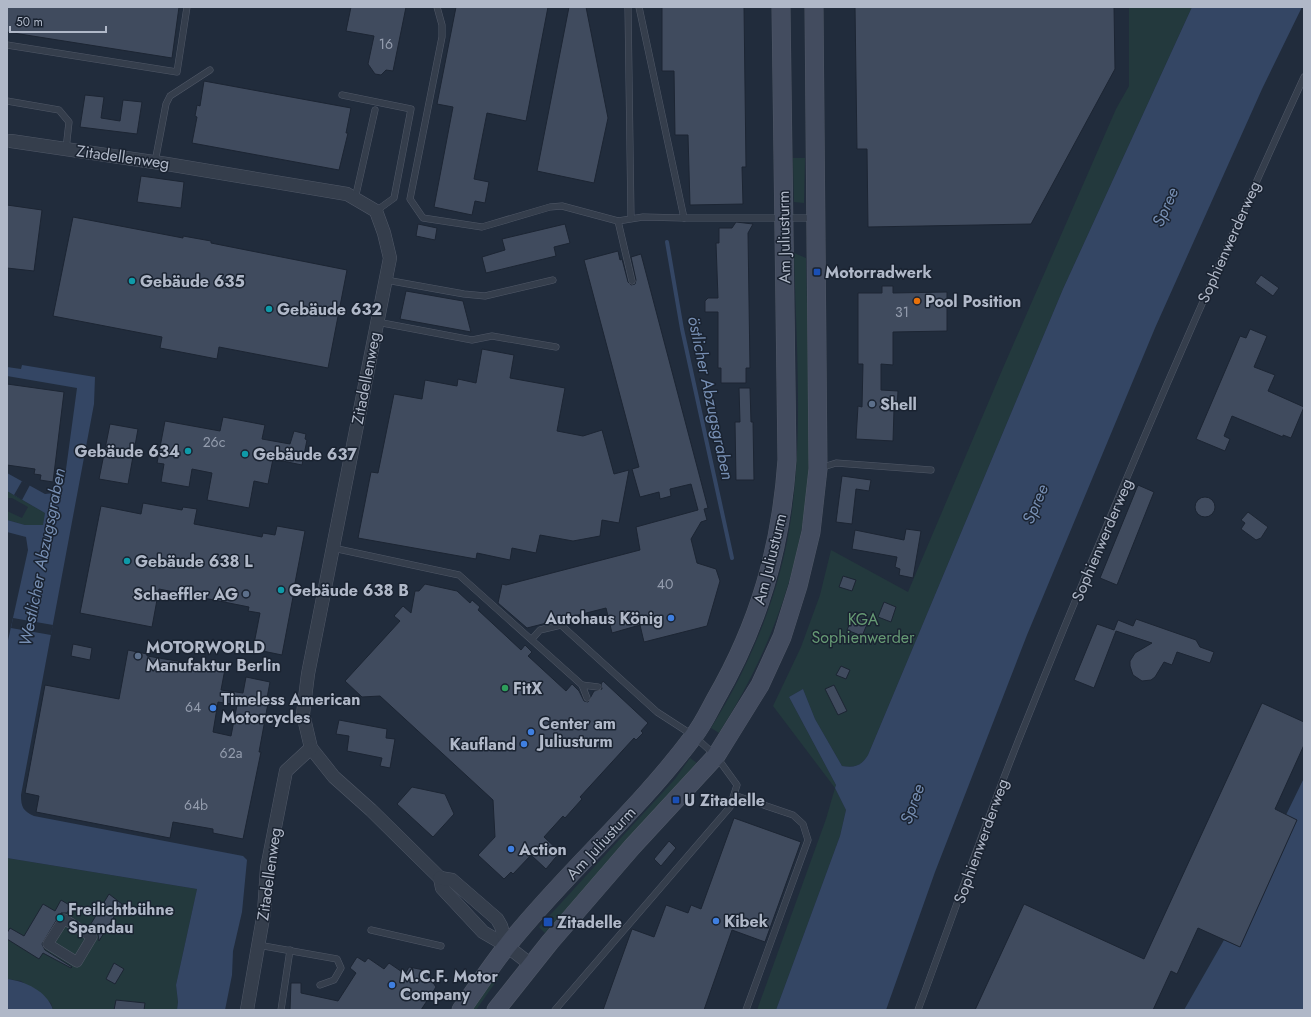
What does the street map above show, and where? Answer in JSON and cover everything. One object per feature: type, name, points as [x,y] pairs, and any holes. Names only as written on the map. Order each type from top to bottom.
[{"type":"main road","name":"Am Juliusturm","points":[[461,1010],[507,946],[664,775],[694,736],[731,673],[752,627],[767,580],[779,528],[785,493],[787,460],[781,7]]},
{"type":"main road","name":"Am Juliusturm","points":[[496,1010],[530,964],[632,847],[716,756],[760,685],[782,637],[798,586],[811,532],[818,469],[814,7]]},
{"type":"street","name":"Zitadellenweg","points":[[9,141],[154,162],[347,194],[376,211],[384,233],[390,258],[308,674],[303,714],[311,748],[334,777],[371,810],[440,878],[442,888],[483,932],[507,946],[530,964]]},
{"type":"street","name":"Zitadellenweg","points":[[247,1010],[264,912],[267,868],[286,771],[311,748]]},
{"type":"street","name":"Zitadellenweg","points":[[440,878],[452,880],[497,919],[501,926],[507,946]]},
{"type":"street","points":[[64,919],[92,936],[77,962],[48,944],[64,919]]},
{"type":"lane","points":[[7,45],[177,72],[187,7]]},
{"type":"lane","points":[[437,7],[442,25],[442,37],[410,199],[422,218],[482,228],[550,206],[562,206],[618,220],[631,218],[817,218]]},
{"type":"lane","points":[[628,7],[631,218]]},
{"type":"lane","points":[[639,7],[684,218]]},
{"type":"lane","points":[[154,162],[166,104],[170,96],[210,70]]},
{"type":"lane","name":"Sophienwerderweg","points":[[918,1010],[1017,745],[1083,585],[1161,398],[1304,77]]},
{"type":"lane","points":[[342,95],[411,109],[394,198],[376,211]]},
{"type":"lane","points":[[7,101],[59,110],[69,122],[66,149]]},
{"type":"lane","points":[[355,199],[375,110]]},
{"type":"lane","points":[[618,220],[632,281]]},
{"type":"lane","points":[[386,280],[464,294],[485,296],[553,280]]},
{"type":"lane","points":[[377,322],[472,340],[492,336],[556,347]]},
{"type":"lane","points":[[818,469],[836,463],[931,470]]},
{"type":"lane","points":[[333,548],[459,576],[532,639],[582,685],[587,698]]},
{"type":"lane","points":[[532,639],[540,630],[561,625],[657,712],[694,736],[716,756],[737,785],[730,807],[555,1010]]},
{"type":"lane","points":[[582,685],[598,686]]},
{"type":"lane","points":[[734,795],[793,815],[803,824],[808,840],[746,1010]]},
{"type":"lane","points":[[371,930],[441,946]]},
{"type":"lane","points":[[258,945],[337,959],[341,968],[334,980],[320,985]]},
{"type":"lane","points":[[281,1010],[290,950]]},
{"type":"green space","name":"KGA Sophienwerder","points":[[1129,7],[1192,7],[1063,289],[868,755],[865,759],[860,764],[851,767],[842,766],[815,719],[803,689],[789,697],[836,785],[835,788],[773,706],[801,647],[820,595],[831,550],[908,592],[1003,368],[1116,109],[1129,86]]},
{"type":"green space","points":[[793,158],[805,158],[804,203],[794,202]]},
{"type":"green space","points":[[794,253],[806,258],[809,444],[808,479],[804,513],[790,579],[779,612],[753,674],[719,733],[711,728],[740,677],[763,624],[781,569],[792,511],[798,415]]},
{"type":"green space","points":[[7,491],[45,513],[43,525],[25,525],[7,520],[7,511],[22,518],[28,507],[12,498],[7,498]]},
{"type":"green space","points":[[690,758],[697,763],[545,933],[539,927],[675,779]]},
{"type":"green space","points":[[835,788],[846,810],[840,836],[776,1010],[757,1010],[826,819]]},
{"type":"green space","points":[[7,858],[197,889],[176,985],[178,1002],[177,1010],[53,1010],[51,1003],[21,981],[7,979]]},
{"type":"green space","points":[[496,973],[500,976],[476,1010],[470,1010]]},
{"type":"water","name":"Spree","points":[[1192,7],[1302,7],[1262,89],[1155,328],[1027,635],[935,872],[886,1010],[776,1010],[840,836],[846,810],[835,788],[836,785],[789,697],[803,689],[815,719],[842,766],[851,767],[860,764],[865,759],[868,755],[1063,289]]},
{"type":"water","name":"Westlicher Abzugsgraben","points":[[22,365],[95,377],[94,404],[21,795],[21,803],[27,812],[34,816],[243,856],[247,860],[242,912],[233,951],[232,975],[225,1010],[177,1010],[178,1002],[176,985],[197,889],[7,858],[7,645],[28,550],[26,537],[7,532],[7,520],[25,525],[43,525],[45,513],[7,491],[7,473],[45,494],[55,493],[64,484],[77,388],[7,376],[7,367],[21,369]]},
{"type":"water","points":[[1304,778],[1304,1010],[1184,1010],[1224,940],[1240,947],[1297,820],[1286,815]]},
{"type":"water","points":[[7,979],[21,982],[41,992],[50,1003],[53,1010],[7,1010]]},
{"type":"pier","points":[[22,481],[30,485],[22,500],[14,495]]},
{"type":"pier","points":[[13,618],[53,625],[51,635],[11,628]]},
{"type":"building","points":[[7,7],[179,7],[172,58],[7,32]]},
{"type":"building","points":[[351,7],[406,7],[393,71],[386,70],[381,75],[375,74],[368,64],[374,36],[346,31]]},
{"type":"building","points":[[456,7],[548,7],[526,121],[487,113],[474,179],[489,182],[485,203],[475,201],[472,215],[434,207],[453,107],[437,104]]},
{"type":"building","points":[[569,7],[586,7],[608,118],[594,183],[537,171]]},
{"type":"building","points":[[662,7],[744,7],[746,167],[742,167],[743,204],[690,205],[688,135],[675,135],[674,71],[662,71]]},
{"type":"building","points":[[855,7],[1114,7],[1115,69],[1031,224],[868,227],[867,149],[857,149]]},
{"type":"building","points":[[204,81],[351,108],[346,133],[348,133],[339,170],[192,143],[197,117],[195,116],[197,105],[200,106]]},
{"type":"building","points":[[85,95],[104,97],[101,118],[120,121],[123,100],[142,102],[137,134],[80,127]]},
{"type":"building","points":[[141,176],[184,182],[181,208],[137,202]]},
{"type":"building","points":[[7,205],[42,210],[34,271],[7,268]]},
{"type":"building","points":[[73,217],[183,238],[183,236],[211,241],[211,243],[347,270],[328,368],[219,347],[217,359],[160,348],[162,337],[53,316]]},
{"type":"building","points":[[736,222],[753,224],[748,233],[750,368],[746,368],[746,383],[721,383],[721,368],[718,368],[718,312],[705,312],[705,301],[708,298],[718,298],[716,243],[719,243],[719,228],[732,228]]},
{"type":"building","points":[[418,224],[437,228],[435,240],[416,236]]},
{"type":"building","points":[[565,224],[570,243],[554,247],[556,256],[486,273],[482,257],[505,250],[502,239]]},
{"type":"building","points":[[618,251],[620,260],[622,259],[628,282],[631,285],[635,284],[636,280],[631,257],[641,254],[708,508],[704,509],[707,520],[701,522],[691,539],[697,563],[716,569],[720,581],[707,626],[644,642],[640,625],[612,633],[606,608],[527,628],[498,603],[502,584],[506,585],[640,550],[636,527],[698,510],[691,484],[670,489],[671,496],[660,499],[659,492],[640,497],[632,469],[639,467],[584,260]]},
{"type":"building","points":[[1261,275],[1279,288],[1273,296],[1255,283]]},
{"type":"building","points":[[882,286],[893,286],[893,293],[947,292],[947,331],[893,332],[893,365],[881,364],[881,390],[898,391],[897,410],[894,410],[893,441],[856,439],[858,406],[862,407],[863,364],[858,364],[858,293],[882,293]]},
{"type":"building","points":[[406,291],[463,301],[471,332],[400,319]]},
{"type":"building","points":[[1250,329],[1267,336],[1254,367],[1275,375],[1268,391],[1304,407],[1291,438],[1283,435],[1283,437],[1232,416],[1224,436],[1230,439],[1225,451],[1196,439],[1240,336],[1246,338]]},
{"type":"building","points":[[482,349],[514,355],[510,378],[565,388],[557,431],[583,436],[602,430],[614,474],[629,470],[619,523],[602,520],[600,536],[573,541],[540,535],[536,553],[512,548],[510,560],[477,553],[476,559],[358,538],[371,472],[378,473],[394,394],[422,399],[425,380],[457,386],[458,379],[476,383]]},
{"type":"building","points":[[7,384],[64,392],[53,482],[40,480],[41,475],[34,474],[35,469],[7,465]]},
{"type":"building","points":[[739,388],[750,388],[751,422],[753,422],[754,480],[736,480],[735,422],[740,422]]},
{"type":"building","points":[[223,417],[265,425],[262,439],[290,444],[294,431],[306,434],[305,439],[307,440],[302,465],[273,459],[268,484],[254,481],[249,508],[207,500],[212,473],[192,469],[189,487],[161,482],[164,464],[157,463],[165,421],[220,431]]},
{"type":"building","points":[[110,424],[138,429],[128,484],[99,479]]},
{"type":"building","points":[[842,476],[871,480],[869,491],[856,489],[852,524],[836,522]]},
{"type":"building","points":[[1138,485],[1154,492],[1117,585],[1100,578]]},
{"type":"building","points":[[1205,497],[1212,500],[1215,507],[1212,514],[1205,517],[1198,514],[1195,507],[1198,500]]},
{"type":"building","points":[[143,503],[182,510],[183,507],[197,509],[194,524],[262,537],[263,533],[275,535],[277,526],[305,531],[294,588],[301,594],[293,597],[282,655],[253,649],[260,613],[248,611],[249,607],[159,589],[152,627],[80,613],[101,506],[141,514]]},
{"type":"building","points":[[1248,512],[1268,527],[1261,538],[1256,540],[1241,529],[1245,523],[1241,520]]},
{"type":"building","points":[[906,529],[921,531],[913,578],[899,575],[900,569],[895,567],[897,557],[852,549],[855,530],[904,540]]},
{"type":"building","points":[[843,576],[856,580],[852,591],[839,587]]},
{"type":"building","name":"Center am Juliusturm","points":[[425,584],[457,591],[470,603],[472,600],[480,607],[478,610],[521,650],[525,645],[532,652],[528,656],[566,691],[572,684],[579,691],[584,701],[588,702],[594,691],[602,689],[601,684],[603,681],[648,723],[641,731],[643,733],[636,740],[634,738],[580,797],[582,799],[565,818],[563,816],[544,837],[560,852],[546,869],[531,855],[513,874],[511,872],[504,879],[478,855],[495,837],[493,800],[380,696],[362,697],[345,681],[400,621],[394,616],[403,606],[411,613],[415,591],[419,591]]},
{"type":"building","points":[[884,602],[896,607],[891,622],[878,617]]},
{"type":"building","points":[[853,616],[868,622],[862,636],[847,630]]},
{"type":"building","points":[[1136,619],[1196,640],[1200,647],[1214,652],[1210,663],[1177,652],[1172,665],[1164,662],[1155,677],[1151,680],[1142,681],[1133,675],[1130,661],[1135,653],[1152,643],[1116,631],[1094,688],[1074,680],[1097,624],[1114,630],[1118,620],[1133,626]]},
{"type":"building","points":[[73,644],[92,648],[90,660],[71,656]]},
{"type":"building","points":[[128,650],[147,654],[147,656],[225,669],[221,690],[243,693],[246,677],[270,682],[267,698],[269,698],[259,752],[261,752],[243,839],[213,833],[213,829],[173,822],[170,838],[36,812],[39,796],[25,793],[45,685],[119,699]],"holes":[[[218,702],[237,705],[231,736],[213,732]]]},
{"type":"building","points":[[841,666],[850,670],[846,679],[836,675]]},
{"type":"building","points":[[834,685],[847,711],[838,715],[825,689]]},
{"type":"building","points":[[1262,703],[1304,722],[1304,745],[1275,809],[1297,820],[1240,947],[1198,928],[1177,974],[1171,971],[1153,1010],[975,1010],[1024,904],[1144,959]]},
{"type":"building","points":[[339,720],[387,729],[386,738],[395,739],[390,768],[380,766],[382,758],[347,751],[349,736],[336,734]]},
{"type":"building","points":[[412,787],[445,794],[454,814],[433,837],[397,804]]},
{"type":"building","name":"Kibek","points":[[734,818],[801,842],[765,942],[732,930],[704,1010],[603,1010],[632,929],[654,937],[666,905],[688,913],[691,905],[701,909]]},
{"type":"building","points":[[669,841],[676,848],[661,866],[654,859]]},
{"type":"building","points":[[109,894],[122,904],[99,941],[98,934],[89,927]]},
{"type":"building","points":[[61,900],[71,906],[67,913],[61,913],[42,944],[45,950],[72,967],[71,968],[43,953],[39,959],[7,939],[7,933],[10,928],[24,936],[43,904],[55,911]]},
{"type":"building","name":"M.C.F. Motor Company","points":[[357,957],[365,962],[368,958],[384,969],[389,963],[405,974],[409,967],[424,970],[436,987],[421,1010],[290,1010],[291,983],[301,983],[301,993],[338,1001],[356,973],[350,968]]},
{"type":"building","points":[[114,963],[124,969],[115,984],[106,979]]},
{"type":"building","points":[[116,1000],[145,1003],[144,1010],[114,1010]]},
{"type":"waterway","name":"östlicher Abzugsgraben","points":[[667,242],[682,329],[732,558]]},
{"type":"place","name":"Motorradwerk","points":[[817,272]]},
{"type":"place","name":"Gebäude 635","points":[[132,281]]},
{"type":"place","name":"Pool Position","points":[[917,301]]},
{"type":"place","name":"Gebäude 632","points":[[269,309]]},
{"type":"place","name":"Shell","points":[[872,404]]},
{"type":"place","name":"Gebäude 634","points":[[188,451]]},
{"type":"place","name":"Gebäude 637","points":[[245,454]]},
{"type":"place","name":"Gebäude 638 L","points":[[127,561]]},
{"type":"place","name":"Gebäude 638 B","points":[[281,590]]},
{"type":"place","name":"Schaeffler AG","points":[[246,594]]},
{"type":"place","name":"Autohaus König","points":[[671,618]]},
{"type":"place","name":"MOTORWORLD Manufaktur Berlin","points":[[138,656]]},
{"type":"place","name":"FitX","points":[[505,688]]},
{"type":"place","name":"Timeless American Motorcycles","points":[[213,708]]},
{"type":"place","name":"Center am Juliusturm","points":[[531,732]]},
{"type":"place","name":"Kaufland","points":[[524,744]]},
{"type":"place","name":"U Zitadelle","points":[[676,800]]},
{"type":"place","name":"Action","points":[[511,849]]},
{"type":"place","name":"Freilichtbühne Spandau","points":[[60,918]]},
{"type":"place","name":"Kibek","points":[[716,921]]},
{"type":"place","name":"Zitadelle","points":[[548,922]]},
{"type":"place","name":"M.C.F. Motor Company","points":[[392,985]]}]
